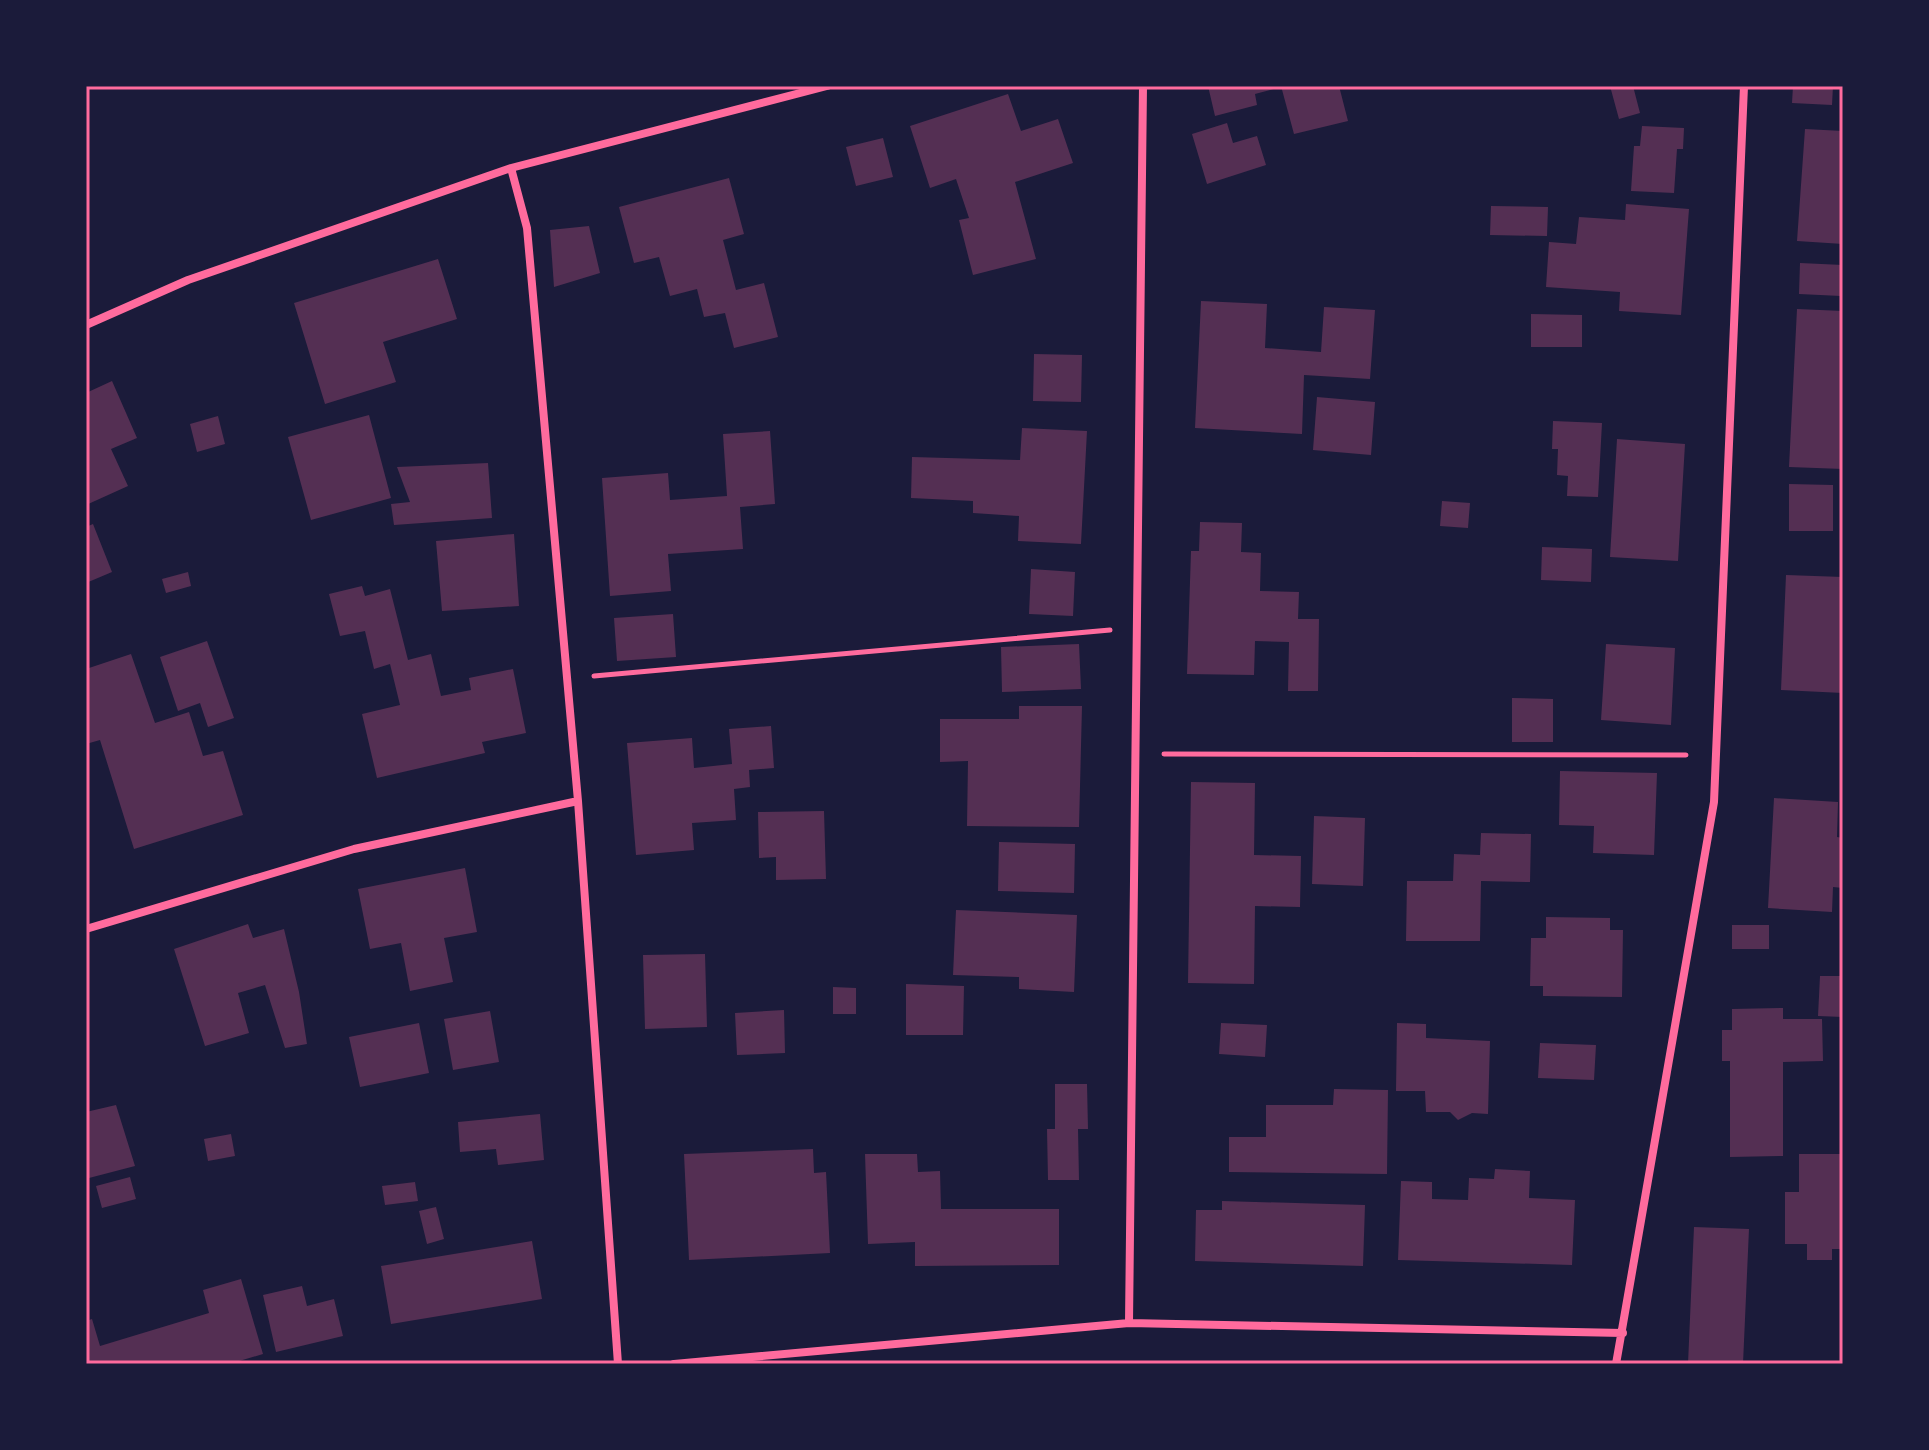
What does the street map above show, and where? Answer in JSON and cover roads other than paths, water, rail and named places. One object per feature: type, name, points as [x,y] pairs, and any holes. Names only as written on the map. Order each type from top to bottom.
[{"type":"street","points":[[86,325],[188,280],[511,168],[827,86]]},
{"type":"street","points":[[1129,1323],[1143,86]]},
{"type":"street","points":[[1616,1364],[1714,802],[1744,86]]},
{"type":"street","points":[[511,168],[527,228],[578,801],[618,1364]]},
{"type":"street","points":[[86,929],[354,849],[578,801]]},
{"type":"street","points":[[674,1364],[1129,1323],[1623,1333]]}]
